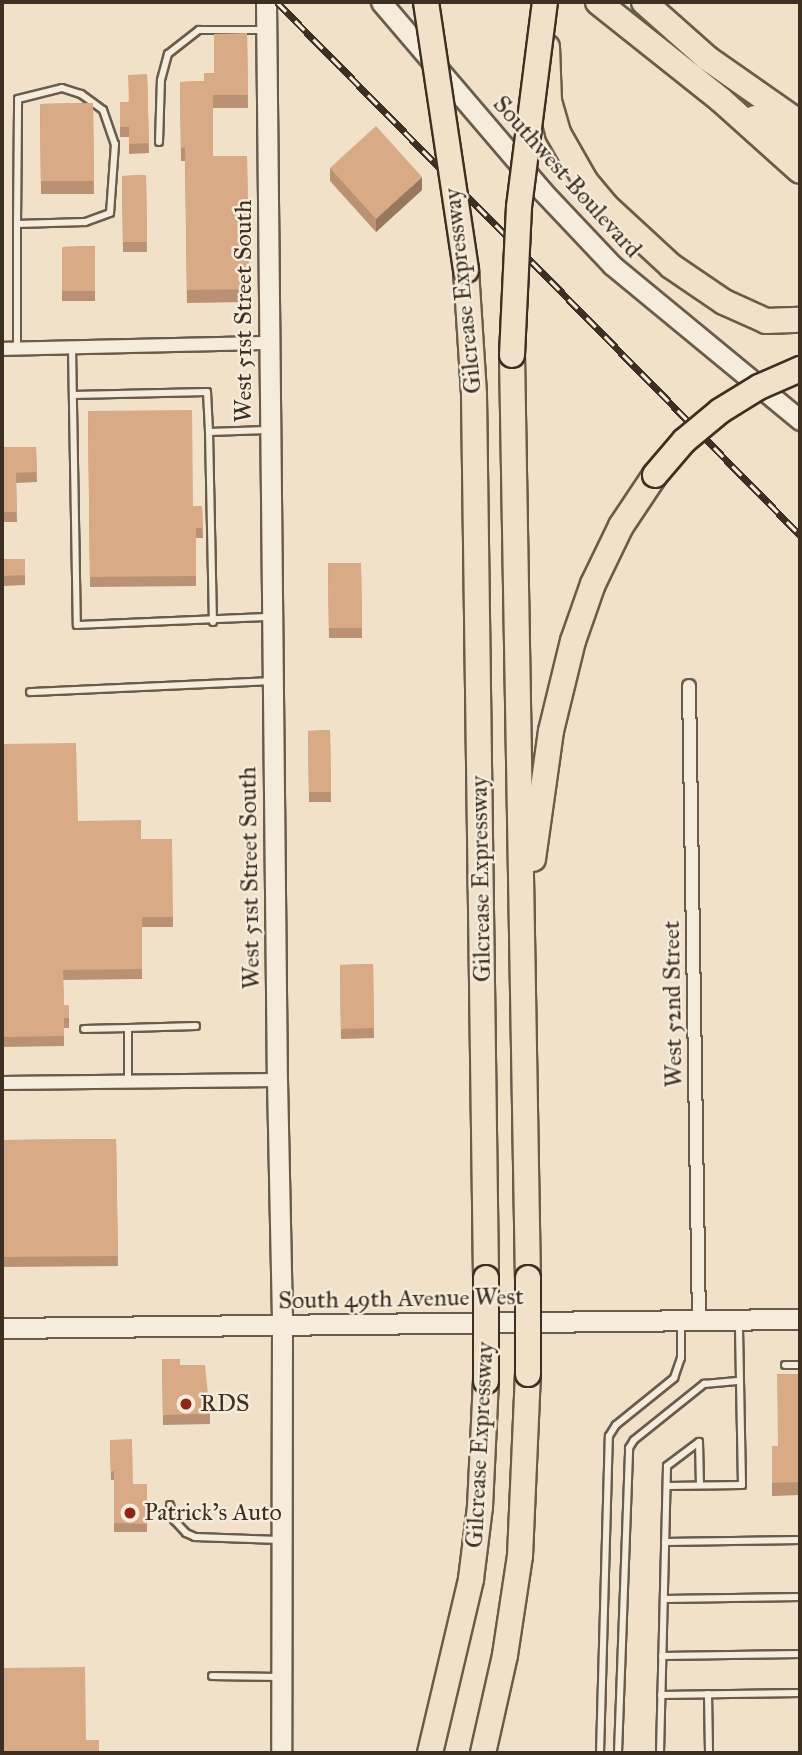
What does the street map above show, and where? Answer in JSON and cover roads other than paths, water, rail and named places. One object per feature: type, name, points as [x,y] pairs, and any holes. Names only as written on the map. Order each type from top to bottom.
[{"type":"highway","name":"Gilcrease Expressway","points":[[426,2],[466,270],[474,395],[486,1278],[486,1381],[481,1494],[471,1579],[430,1753]]},
{"type":"highway","name":"Gilcrease Expressway","points":[[483,1753],[505,1655],[520,1556],[528,1374],[512,355],[519,207],[545,2]]},
{"type":"highway","points":[[545,2],[549,101],[568,154],[586,181],[625,226],[697,286],[766,321],[800,320]]},
{"type":"highway","points":[[598,2],[721,100],[800,172]]},
{"type":"highway","points":[[644,2],[706,58],[800,123]]},
{"type":"highway","points":[[721,100],[800,143]]},
{"type":"highway","points":[[522,943],[551,731],[566,662],[593,584],[621,526],[655,475],[684,441],[720,411],[759,387],[800,369]]},
{"type":"street","name":"West 51st Street South","points":[[266,2],[271,617],[282,1325],[281,1753]]},
{"type":"street","name":"Southwest Boulevard","points":[[381,2],[568,221],[612,265],[800,420]]},
{"type":"street","points":[[2,349],[268,343]]},
{"type":"street","name":"West 52nd Street","points":[[689,686],[690,1320]]},
{"type":"street","points":[[2,1083],[277,1080]]},
{"type":"street","name":"South 49th Avenue West","points":[[2,1328],[800,1319]]},
{"type":"lane","points":[[159,142],[162,80],[168,54],[199,30],[267,30]]},
{"type":"lane","points":[[17,224],[85,222],[110,213],[115,144],[103,110],[81,94],[62,88],[18,99],[17,224],[17,348]]},
{"type":"lane","points":[[72,348],[77,625],[213,622],[271,617]]},
{"type":"lane","points":[[73,395],[207,392],[213,622]]},
{"type":"lane","points":[[209,432],[269,430]]},
{"type":"lane","points":[[30,692],[272,681]]},
{"type":"lane","points":[[84,1029],[196,1026]]},
{"type":"lane","points":[[128,1028],[128,1082]]},
{"type":"lane","points":[[600,1753],[609,1436],[617,1425],[674,1378],[690,1320]]},
{"type":"lane","points":[[667,1486],[742,1485],[739,1320]]},
{"type":"lane","points":[[785,1365],[800,1364]]},
{"type":"lane","points":[[618,1753],[629,1448],[634,1440],[704,1384],[740,1381]]},
{"type":"lane","points":[[660,1753],[667,1466],[699,1442],[700,1485]]},
{"type":"lane","points":[[170,1505],[174,1520],[186,1533],[195,1537],[281,1540]]},
{"type":"lane","points":[[665,1542],[800,1540]]},
{"type":"lane","points":[[664,1599],[800,1597]]},
{"type":"lane","points":[[662,1656],[800,1654]]},
{"type":"lane","points":[[212,1676],[281,1677]]},
{"type":"lane","points":[[661,1695],[800,1693]]},
{"type":"lane","points":[[708,1695],[709,1753]]},
{"type":"railway","points":[[277,2],[800,535]]},
{"type":"place","name":"RDS","points":[[186,1404]]},
{"type":"place","name":"Patrick's Auto","points":[[130,1513]]}]
